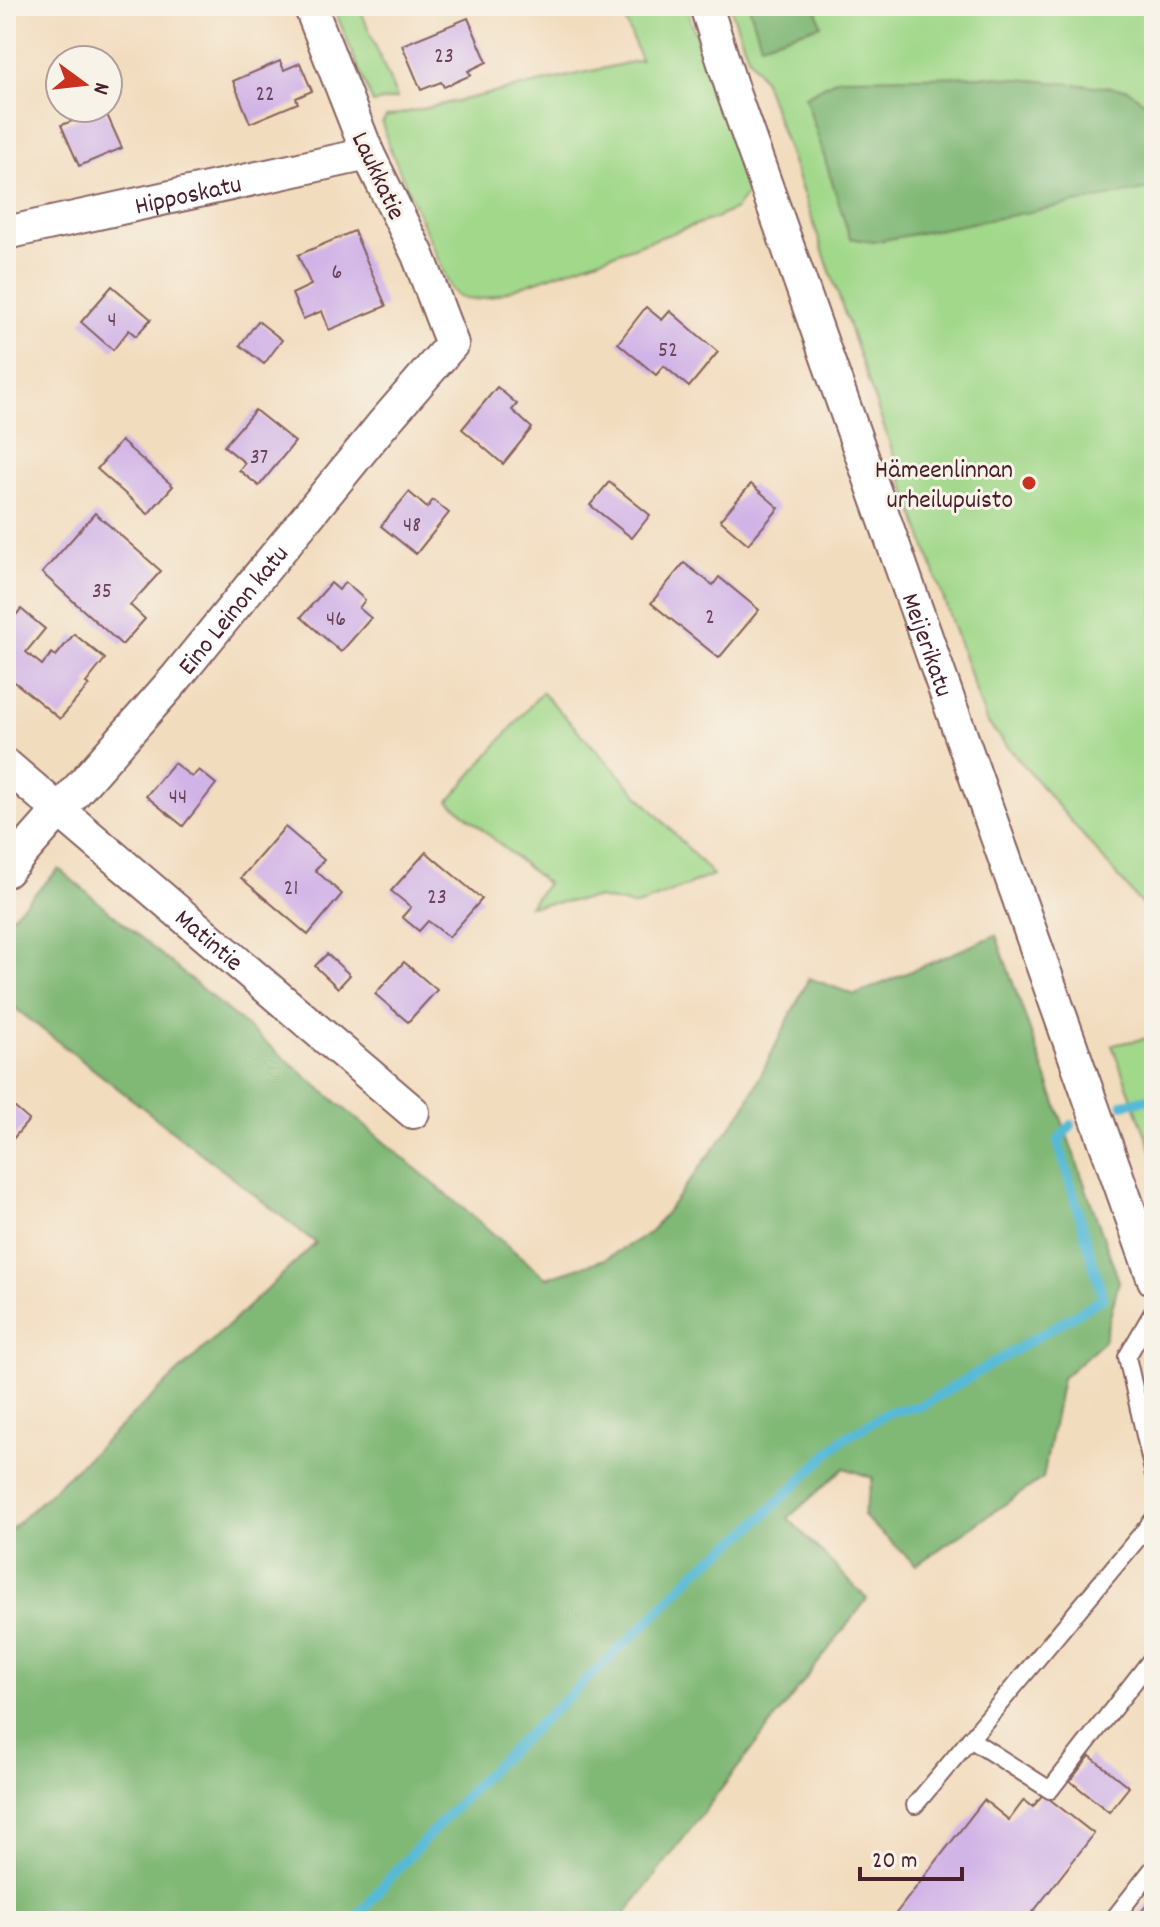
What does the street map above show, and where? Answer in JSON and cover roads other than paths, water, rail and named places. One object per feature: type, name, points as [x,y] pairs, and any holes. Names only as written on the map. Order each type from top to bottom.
[{"type":"street","name":"Laukkatie","points":[[310,6],[368,154],[418,255],[452,344]]},
{"type":"street","name":"Meijerikatu","points":[[706,6],[734,95],[1154,1280]]},
{"type":"street","name":"Hipposkatu","points":[[6,233],[368,154]]},
{"type":"street","name":"Eino Leinon katu","points":[[6,871],[175,679],[452,344]]},
{"type":"street","name":"Matintie","points":[[6,765],[413,1112]]},
{"type":"lane","points":[[1154,1310],[1127,1357],[1154,1475]]},
{"type":"lane","points":[[915,1805],[1154,1519]]},
{"type":"lane","points":[[970,1739],[1050,1790],[1154,1656]]},
{"type":"lane","points":[[1112,1921],[1154,1867]]},
{"type":"waterway","points":[[1123,1104],[1154,1098]]},
{"type":"waterway","points":[[351,1921],[490,1770],[652,1618],[696,1571],[746,1533],[842,1440],[889,1412],[921,1406],[1103,1298],[1058,1141],[1071,1125]]},
{"type":"place","name":"Hämeenlinnan urheilupuisto","points":[[1029,483]]}]
